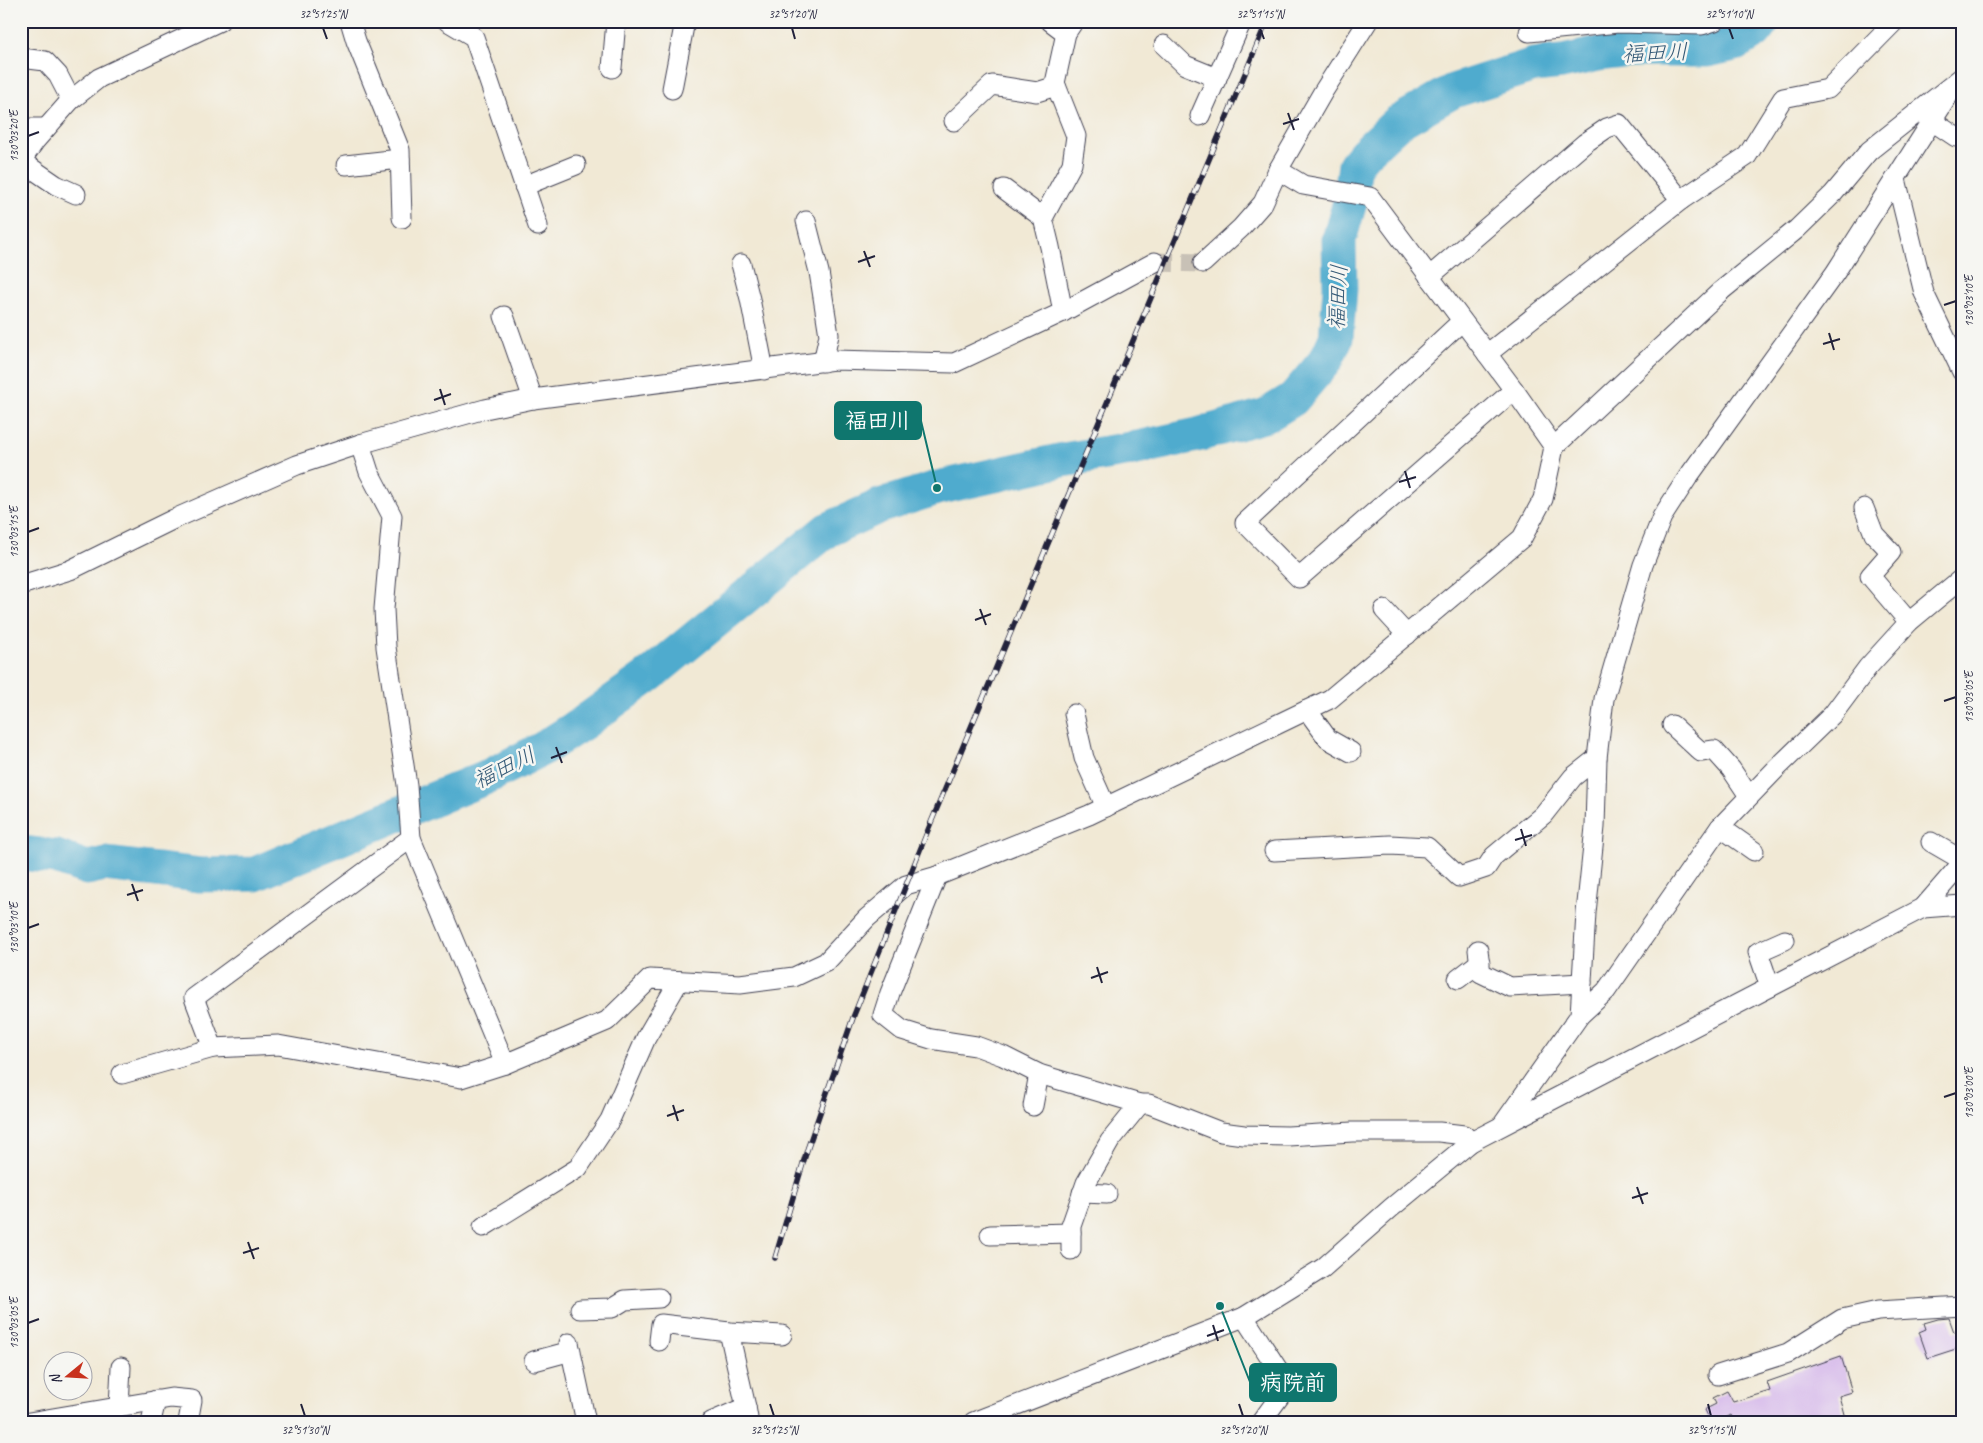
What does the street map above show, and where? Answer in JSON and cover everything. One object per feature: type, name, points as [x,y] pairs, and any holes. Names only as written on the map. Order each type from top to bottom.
[{"type":"street","points":[[76,194],[56,185],[21,161],[46,128],[71,100],[99,78],[220,21]]},
{"type":"street","points":[[350,21],[356,41],[400,150],[402,218]]},
{"type":"street","points":[[447,21],[474,37],[538,226]]},
{"type":"street","points":[[612,68],[616,21]]},
{"type":"street","points":[[672,89],[686,21]]},
{"type":"street","points":[[1043,218],[1072,164],[1076,136],[1055,83],[1070,27],[1050,21]]},
{"type":"street","points":[[1200,116],[1242,21]]},
{"type":"street","points":[[1203,263],[1263,204],[1278,170],[1323,92],[1368,21]]},
{"type":"street","points":[[1528,32],[1618,23],[1704,22]]},
{"type":"street","points":[[1487,354],[1681,200],[1747,156],[1782,98],[1828,89],[1890,23]]},
{"type":"street","points":[[1164,45],[1185,65],[1217,78]]},
{"type":"street","points":[[21,58],[45,61],[58,75],[71,100]]},
{"type":"street","points":[[1580,1015],[1586,914],[1595,827],[1597,758],[1604,699],[1643,565],[1662,516],[1829,281],[1959,79]]},
{"type":"street","points":[[122,1074],[213,1048],[278,1045],[461,1078],[505,1064],[607,1021],[650,979],[740,984],[794,977],[826,962],[867,918],[906,885],[937,876],[1106,807],[1330,699],[1522,538],[1543,500],[1554,447],[1720,291],[1797,229],[1834,194],[1869,151],[1959,79]]},
{"type":"street","points":[[954,121],[992,85],[1037,92],[1056,86]]},
{"type":"street","points":[[1932,121],[1956,137],[1962,136]]},
{"type":"street","points":[[1429,277],[1585,143],[1607,128],[1619,124],[1681,200]]},
{"type":"street","points":[[21,128],[46,128]]},
{"type":"street","points":[[346,165],[400,159]]},
{"type":"street","points":[[524,186],[576,165]]},
{"type":"street","points":[[1278,170],[1303,185],[1370,198],[1514,390],[1554,447]]},
{"type":"street","points":[[1896,179],[1924,292],[1962,372]]},
{"type":"street","points":[[1004,190],[1043,218],[1063,312]]},
{"type":"street","points":[[806,221],[819,272],[829,335],[824,362]]},
{"type":"street","points":[[21,585],[70,570],[174,520],[297,465],[360,444],[485,409],[533,399],[834,360],[954,363],[1063,312],[1155,262]]},
{"type":"street","points":[[741,264],[764,370]]},
{"type":"street","points":[[504,316],[533,399]]},
{"type":"street","points":[[1462,321],[1245,523],[1299,578],[1514,390]]},
{"type":"street","points":[[360,444],[369,472],[392,516],[384,610],[386,647],[407,785],[411,838],[505,1064]]},
{"type":"street","points":[[1864,508],[1874,534],[1892,552],[1870,576],[1909,622]]},
{"type":"street","points":[[1502,1125],[1580,1015],[1606,991],[1720,826],[1834,714],[1868,666],[1909,622],[1962,578]]},
{"type":"street","points":[[1384,610],[1407,635]]},
{"type":"street","points":[[1307,710],[1328,739],[1351,752]]},
{"type":"street","points":[[1074,714],[1084,758],[1106,807]]},
{"type":"street","points":[[1672,725],[1701,752],[1714,750],[1731,769],[1749,796]]},
{"type":"street","points":[[1274,851],[1390,845],[1428,847],[1459,877],[1486,868],[1494,856],[1543,815],[1573,776],[1597,758]]},
{"type":"street","points":[[1720,826],[1754,851]]},
{"type":"street","points":[[213,1048],[194,998],[411,838]]},
{"type":"street","points":[[1923,908],[1962,861],[1931,842]]},
{"type":"street","points":[[937,876],[890,993],[884,1015],[902,1030],[931,1040],[976,1046],[1039,1074],[1140,1104],[1149,1104],[1221,1132],[1244,1135],[1288,1136],[1352,1132],[1439,1132],[1464,1135],[1471,1142]]},
{"type":"street","points":[[973,1422],[1005,1417],[1244,1317],[1323,1268],[1391,1208],[1471,1142],[1923,908],[1962,905]]},
{"type":"street","points":[[1770,987],[1758,952],[1785,940]]},
{"type":"street","points":[[1458,979],[1479,956],[1480,973],[1510,987],[1582,983]]},
{"type":"street","points":[[482,1227],[578,1168],[610,1120],[646,1038],[679,981]]},
{"type":"street","points":[[1033,1106],[1039,1074]]},
{"type":"street","points":[[990,1235],[1071,1241],[1071,1226],[1086,1183],[1110,1141],[1140,1104]]},
{"type":"street","points":[[1082,1193],[1107,1194]]},
{"type":"street","points":[[580,1309],[612,1308],[625,1300],[659,1294],[660,1333],[728,1332],[782,1335]]},
{"type":"street","points":[[1718,1375],[1788,1353],[1842,1319],[1878,1311],[1962,1306]]},
{"type":"street","points":[[1244,1317],[1288,1385],[1261,1422]]},
{"type":"street","points":[[711,1422],[747,1413],[728,1332]]},
{"type":"street","points":[[534,1361],[570,1347],[586,1422]]},
{"type":"street","points":[[119,1406],[120,1367]]},
{"type":"street","points":[[29,1422],[66,1419],[119,1406],[171,1398],[192,1400],[188,1422]]},
{"type":"street","points":[[151,1422],[156,1400]]},
{"type":"building","points":[[1949,1318],[1954,1332],[1962,1330],[1962,1347],[1928,1358],[1919,1332],[1926,1329],[1924,1323]]},
{"type":"building","points":[[1841,1356],[1852,1392],[1839,1396],[1845,1418],[1842,1419],[1843,1422],[1735,1422],[1731,1415],[1718,1422],[1710,1422],[1704,1410],[1716,1404],[1713,1398],[1727,1391],[1733,1402],[1770,1391],[1767,1382]]},
{"type":"waterway","name":"福田川","points":[[21,853],[56,857],[87,868],[105,864],[200,875],[255,874],[489,776],[544,748],[583,723],[651,674],[827,530],[880,506],[937,488],[1063,460],[1137,448],[1197,435],[1267,415],[1293,399],[1326,360],[1336,338],[1340,289],[1339,240],[1350,202],[1355,165],[1397,123],[1453,91],[1534,65],[1632,50],[1708,50],[1735,44],[1756,31],[1763,21]]},
{"type":"tunnel","points":[[1155,262],[1203,263]]},
{"type":"railway","points":[[775,1258],[807,1150],[854,1015],[930,825],[1267,21]]},
{"type":"place","name":"福田川","points":[[937,488]]},
{"type":"place","name":"病院前","points":[[1220,1306]]}]
